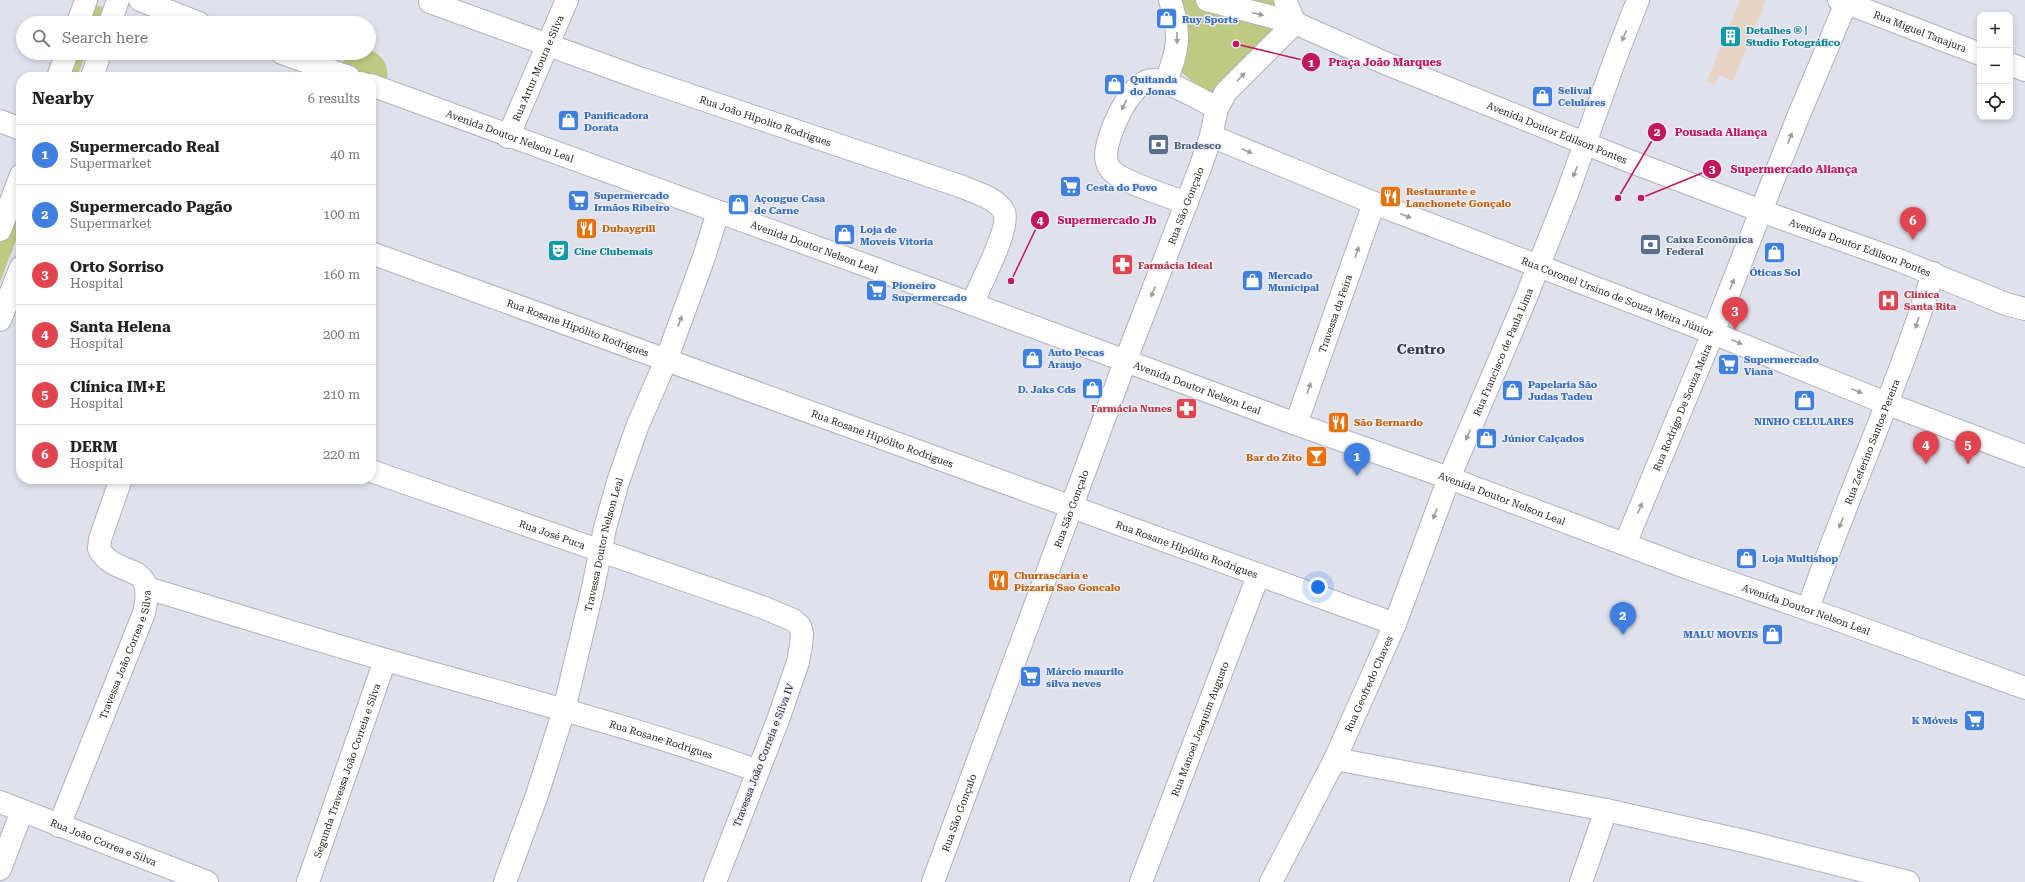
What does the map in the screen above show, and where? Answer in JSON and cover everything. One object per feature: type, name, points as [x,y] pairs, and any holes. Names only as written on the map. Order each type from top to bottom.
[{"type":"street","points":[[80,16],[86,0]]},
{"type":"street","points":[[112,16],[118,0]]},
{"type":"street","points":[[140,0],[181,16]]},
{"type":"street","name":"Rua Artur Moura e Silva","points":[[508,137],[567,0]]},
{"type":"street","points":[[1165,83],[1177,52],[1175,16],[1170,0]]},
{"type":"street","name":"Avenida Doutor Edilson Pontes","points":[[1207,0],[1294,23],[1385,62],[1586,143],[1761,211],[1933,273],[2006,304],[2025,309]]},
{"type":"street","points":[[1211,136],[1217,108],[1226,92],[1294,23],[1285,0]]},
{"type":"street","name":"Rua Francisco de Paula Lima","points":[[1449,478],[1538,267],[1586,143],[1615,59],[1638,0]]},
{"type":"street","name":"Rua João Hipolito Rodrigues","points":[[430,2],[734,111],[963,187],[986,197],[998,205],[1004,213],[1005,225],[999,243],[972,304]]},
{"type":"street","name":"Rua Miguel Tanajura","points":[[1842,2],[1977,53]]},
{"type":"street","name":"Rua Rodrigo De Souza Meira","points":[[1625,544],[1713,333],[1842,2]]},
{"type":"street","points":[[60,72],[64,60]]},
{"type":"street","points":[[94,72],[98,60]]},
{"type":"street","points":[[301,60],[334,72]]},
{"type":"street","points":[[2013,65],[2025,70]]},
{"type":"street","points":[[1187,203],[1119,176],[1111,169],[1106,158],[1110,139],[1122,108],[1131,93],[1143,81],[1154,80],[1165,83],[1217,108]]},
{"type":"street","name":"Avenida Doutor Nelson Leal","points":[[376,87],[508,137],[972,304],[1125,362],[1449,478],[1625,544],[2025,688]]},
{"type":"street","points":[[0,121],[16,127]]},
{"type":"street","name":"Rua São Gonçalo","points":[[933,882],[1070,508],[1187,203],[1211,136]]},
{"type":"street","name":"Rua Coronel Ursino de Souza Meira Júnior","points":[[1211,136],[1374,203],[1713,333],[1888,404],[2025,456]]},
{"type":"street","points":[[0,230],[16,188]]},
{"type":"street","name":"Travessa da Feira","points":[[1296,424],[1374,203]]},
{"type":"street","name":"Travessa Doutor Nelson Leal","points":[[505,882],[537,794],[564,710],[593,588],[605,528],[634,434],[667,358],[704,257],[718,212]]},
{"type":"street","name":"Rua Rosane Hipólito Rodrigues","points":[[376,255],[667,358],[1070,508],[1395,624]]},
{"type":"street","name":"Rua Zeferino Santos Pereira","points":[[1808,609],[1888,404],[1912,339],[1933,273]]},
{"type":"street","points":[[0,320],[16,280]]},
{"type":"street","name":"Rua José Puca","points":[[376,473],[762,607],[793,620],[800,626]]},
{"type":"street","name":"Rua Geofredo Chaves","points":[[1271,882],[1335,759],[1395,624],[1449,478]]},
{"type":"street","name":"Travessa João Correa e Silva","points":[[60,826],[144,613],[147,600],[147,588],[142,578],[127,568],[109,561],[99,549],[100,539],[119,484]]},
{"type":"street","name":"Rua Manoel Joaquim Augusto","points":[[1141,882],[1258,576]]},
{"type":"street","name":"Rua Rosane Rodrigues","points":[[147,588],[385,660],[564,710],[716,756],[758,771]]},
{"type":"street","name":"Travessa João Correia e Silva IV","points":[[715,882],[798,662],[802,634],[800,626]]},
{"type":"street","name":"Segunda Travessa João Correia e Silva","points":[[308,882],[385,660]]},
{"type":"street","points":[[1335,759],[1606,810],[1744,840],[1908,882]]},
{"type":"street","name":"Rua João Correa e Silva","points":[[0,802],[207,882]]},
{"type":"street","points":[[1581,882],[1606,810]]},
{"type":"street","points":[[0,869],[22,811]]},
{"type":"shaded area","points":[[1740,0],[1766,0],[1733,81],[1719,75],[1715,85],[1707,81]]},
{"type":"green space","points":[[1176,0],[1286,0],[1291,8],[1216,102],[1179,70],[1187,51],[1188,26]]},
{"type":"green space","points":[[90,4],[103,7],[100,16],[86,16]]},
{"type":"green space","points":[[376,53],[385,63],[387,68],[386,84],[376,80],[376,72],[355,72],[339,66],[344,60],[376,60]]},
{"type":"green space","points":[[68,60],[83,60],[79,72],[64,72]]},
{"type":"green space","points":[[16,201],[16,240],[0,282],[0,240]]},
{"type":"place","name":"Ruy Sports","points":[[1166,19]]},
{"type":"place","name":"Detalhes ® | Studio Fotográfico","points":[[1730,36]]},
{"type":"place","name":"Praça João Marques","points":[[1236,44]]},
{"type":"place","name":"Quitanda do Jonas","points":[[1114,85]]},
{"type":"place","name":"Selival Celulares","points":[[1543,96]]},
{"type":"place","name":"Panificadora Dorata","points":[[568,121]]},
{"type":"place","name":"Bradesco","points":[[1158,145]]},
{"type":"place","name":"Cesta do Povo","points":[[1070,187]]},
{"type":"place","name":"Restaurante e Lanchonete Gonçalo","points":[[1390,197]]},
{"type":"place","name":"Pousada Aliança","points":[[1618,198]]},
{"type":"place","name":"Supermercado Aliança","points":[[1641,198]]},
{"type":"place","name":"Supermercado Irmãos Ribeiro","points":[[578,201]]},
{"type":"place","name":"Açougue Casa de Carne","points":[[738,204]]},
{"type":"place","name":"Dubaygrill","points":[[586,228]]},
{"type":"place","name":"Loja de Moveis Vitoria","points":[[844,235]]},
{"type":"place","name":"DERM","points":[[1913,240]]},
{"type":"place","name":"Caixa Econômica Federal","points":[[1650,245]]},
{"type":"place","name":"Cine Clubemais","points":[[558,251]]},
{"type":"place","name":"Óticas Sol","points":[[1775,252]]},
{"type":"place","name":"Farmácia Ideal","points":[[1122,265]]},
{"type":"place","name":"Supermercado Jb","points":[[1011,281]]},
{"type":"place","name":"Mercado Municipal","points":[[1252,281]]},
{"type":"place","name":"Pioneiro Supermercado","points":[[877,291]]},
{"type":"place","name":"Clinica Santa Rita","points":[[1889,300]]},
{"type":"place","name":"Orto Sorriso","points":[[1735,330]]},
{"type":"place","name":"Auto Pecas Araujo","points":[[1032,358]]},
{"type":"place","name":"Supermercado Viana","points":[[1729,365]]},
{"type":"place","name":"D. Jaks Cds","points":[[1092,389]]},
{"type":"place","name":"Papelaria São Judas Tadeu","points":[[1512,390]]},
{"type":"place","name":"NINHO CELULARES","points":[[1804,401]]},
{"type":"place","name":"Farmácia Nunes","points":[[1187,408]]},
{"type":"place","name":"São Bernardo","points":[[1338,422]]},
{"type":"place","name":"Júnior Calçados","points":[[1486,438]]},
{"type":"place","name":"Bar do Zito","points":[[1317,457]]},
{"type":"place","name":"Santa Helena","points":[[1926,464]]},
{"type":"place","name":"Clínica IM+E","points":[[1968,464]]},
{"type":"place","name":"Supermercado Real","points":[[1357,476]]},
{"type":"place","name":"Loja Multishop","points":[[1747,558]]},
{"type":"place","name":"Churrascaria e Pizzaria Sao Goncalo","points":[[999,581]]},
{"type":"place","name":"MALU MOVEIS","points":[[1773,634]]},
{"type":"place","name":"Supermercado Pagão","points":[[1623,635]]},
{"type":"place","name":"Márcio maurilo silva neves","points":[[1030,677]]},
{"type":"place","name":"K Móveis","points":[[1974,720]]},
{"type":"district","name":"Centro","points":[[1421,349]]}]
